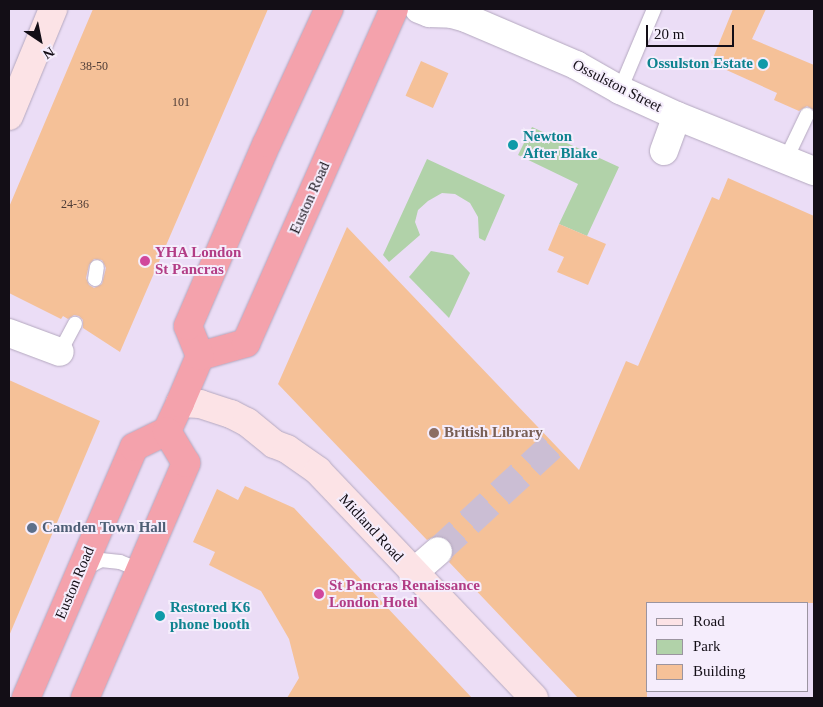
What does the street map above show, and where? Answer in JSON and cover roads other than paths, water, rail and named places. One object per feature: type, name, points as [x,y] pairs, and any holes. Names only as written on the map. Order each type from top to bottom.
[{"type":"highway","points":[[85,698],[186,463],[167,431],[200,356],[188,326],[267,143],[329,9]]},
{"type":"highway","name":"Euston Road","points":[[200,356],[246,343],[394,9]]},
{"type":"highway","name":"Euston Road","points":[[26,698],[134,447],[167,431]]},
{"type":"street","points":[[9,116],[53,9]]},
{"type":"street","name":"Ossulston Street","points":[[424,11],[452,14],[466,18],[576,65],[620,90],[677,116],[814,171]]},
{"type":"street","points":[[664,151],[677,116]]},
{"type":"street","points":[[9,333],[60,352]]},
{"type":"street","name":"Midland Road","points":[[180,403],[200,404],[231,414],[247,422],[274,444],[298,456],[336,488],[413,573],[534,698]]},
{"type":"street","points":[[413,573],[438,551]]},
{"type":"lane","points":[[620,90],[654,9]]},
{"type":"lane","points":[[786,159],[807,114]]},
{"type":"lane","points":[[60,352],[75,324]]},
{"type":"lane","points":[[81,571],[101,560],[120,562],[140,570]]},
{"type":"tunnel","points":[[438,551],[554,444]]},
{"type":"place","name":"Ossulston Estate","points":[[763,64]]},
{"type":"place","name":"Newton After Blake","points":[[513,145]]},
{"type":"place","name":"YHA London St Pancras","points":[[145,261]]},
{"type":"place","name":"British Library","points":[[434,433]]},
{"type":"place","name":"Camden Town Hall","points":[[32,528]]},
{"type":"place","name":"St Pancras Renaissance London Hotel","points":[[319,594]]},
{"type":"place","name":"Restored K6 phone booth","points":[[160,616]]}]
